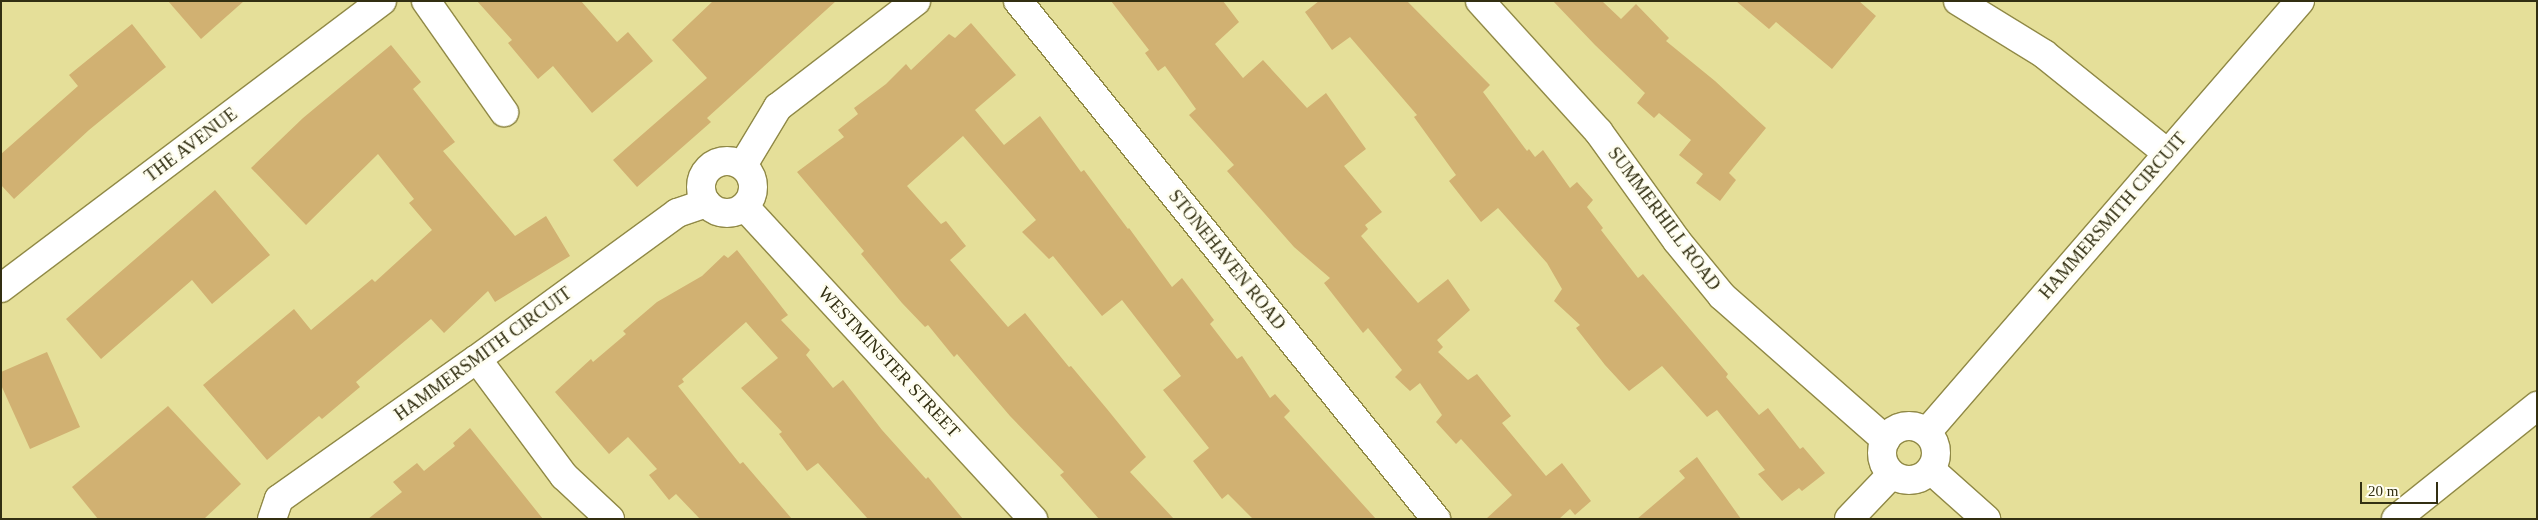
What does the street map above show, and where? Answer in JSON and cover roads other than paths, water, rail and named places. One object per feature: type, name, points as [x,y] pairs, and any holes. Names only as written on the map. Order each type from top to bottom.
[{"type":"street","name":"THE AVENUE","points":[[1,288],[382,1]]},
{"type":"street","points":[[426,1],[504,112]]},
{"type":"street","points":[[743,165],[778,107],[916,1]]},
{"type":"street","name":"STONEHAVEN ROAD","points":[[1018,1],[1436,519]]},
{"type":"street","name":"SUMMERHILL ROAD","points":[[1480,1],[1598,131],[1677,241],[1722,296],[1886,440]]},
{"type":"street","points":[[1958,1],[2044,54],[2167,153]]},
{"type":"street","name":"HAMMERSMITH CIRCUIT","points":[[1927,432],[2300,1]]},
{"type":"street","points":[[730,159],[743,165],[754,186],[745,207],[727,214],[714,212],[706,203],[700,194],[703,176],[713,163],[730,159]]},
{"type":"street","name":"HAMMERSMITH CIRCUIT","points":[[272,519],[279,500],[677,213],[706,203]]},
{"type":"street","name":"WESTMINSTER STREET","points":[[745,207],[1033,519]]},
{"type":"street","points":[[477,359],[564,476],[610,519]]},
{"type":"street","points":[[2396,519],[2537,406]]},
{"type":"street","points":[[1906,426],[1917,427],[1927,432],[1936,448],[1936,459],[1931,470],[1921,477],[1909,480],[1892,474],[1883,460],[1883,448],[1886,440],[1895,430],[1906,426]]},
{"type":"street","points":[[1931,470],[1986,519]]},
{"type":"street","points":[[1849,519],[1892,474]]}]
